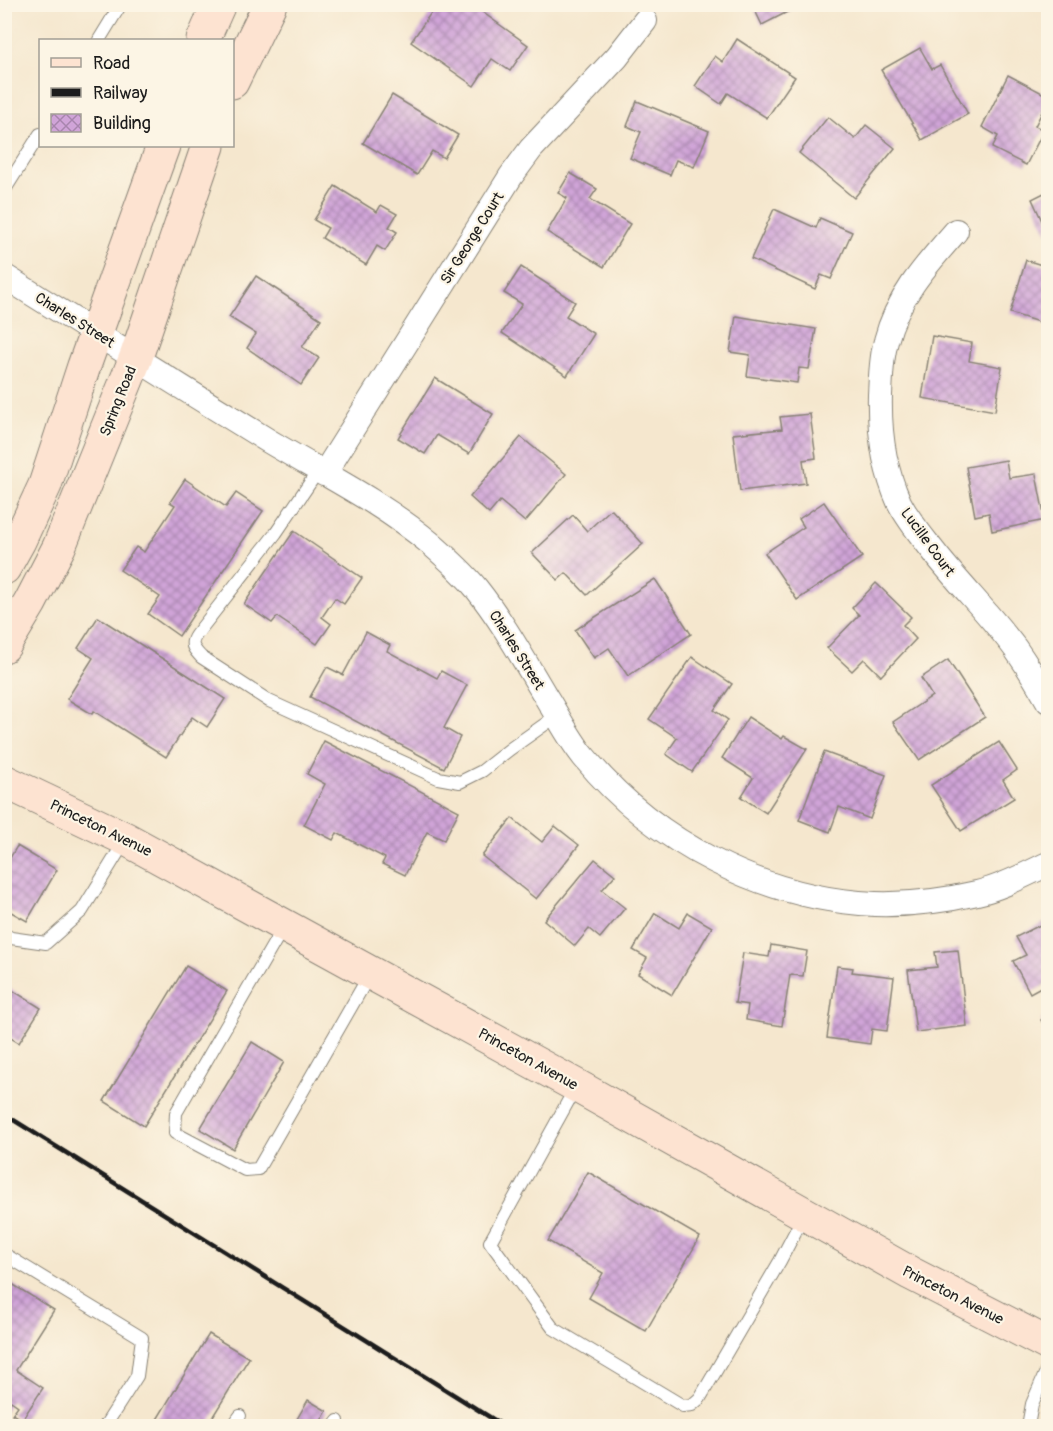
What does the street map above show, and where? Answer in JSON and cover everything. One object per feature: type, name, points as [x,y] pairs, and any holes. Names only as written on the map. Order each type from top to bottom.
[{"type":"street","points":[[203,39],[219,4]]},
{"type":"street","points":[[234,78],[270,4]]},
{"type":"street","name":"Sir George Court","points":[[321,473],[511,176],[531,149],[617,57],[645,21]]},
{"type":"street","points":[[4,568],[45,485],[84,366],[163,147]]},
{"type":"street","name":"Spring Road","points":[[4,646],[30,603],[59,547],[136,357],[208,147]]},
{"type":"street","name":"Lucille Court","points":[[956,231],[907,291],[893,318],[885,342],[881,370],[880,406],[885,461],[901,504],[922,536],[964,590],[1014,646],[1048,701]]},
{"type":"street","name":"Charles Street","points":[[4,276],[321,473],[375,504],[426,540],[451,561],[474,585],[496,615],[582,755],[619,794],[664,832],[724,864],[777,886],[819,897],[873,904],[917,903],[981,893],[1048,864]]},
{"type":"street","name":"Princeton Avenue","points":[[4,781],[126,839],[577,1086],[804,1215],[969,1305],[1048,1344]]},
{"type":"lane","points":[[100,39],[122,4]]},
{"type":"lane","points":[[4,191],[39,136]]},
{"type":"lane","points":[[321,473],[196,635],[192,641],[192,648],[201,657],[269,701],[438,778],[460,782],[482,771],[558,716]]},
{"type":"lane","points":[[4,934],[11,938],[46,943],[81,911],[126,839]]},
{"type":"lane","points":[[284,926],[176,1113],[176,1133],[245,1170],[258,1169],[371,973]]},
{"type":"lane","points":[[577,1086],[489,1242],[553,1328],[683,1406],[692,1405],[700,1398],[780,1261],[804,1215]]},
{"type":"lane","points":[[4,1254],[142,1338],[137,1376],[105,1426]]},
{"type":"lane","points":[[1028,1426],[1032,1404],[1048,1367]]},
{"type":"building","points":[[437,4],[471,4],[528,45],[510,71],[492,59],[474,86],[411,42]]},
{"type":"building","points":[[752,4],[803,4],[762,25]]},
{"type":"building","points":[[737,39],[795,77],[767,118],[728,93],[721,104],[695,86],[715,56],[723,62]]},
{"type":"building","points":[[920,48],[932,69],[940,65],[968,114],[922,140],[881,70]]},
{"type":"building","points":[[1008,75],[1048,96],[1035,126],[1044,130],[1026,165],[992,148],[998,136],[982,127]]},
{"type":"building","points":[[392,95],[458,135],[444,158],[432,151],[417,175],[363,143]]},
{"type":"building","points":[[637,101],[709,131],[694,167],[676,160],[670,175],[630,158],[641,132],[627,126]]},
{"type":"building","points":[[828,117],[855,139],[866,125],[895,148],[854,198],[799,153]]},
{"type":"building","points":[[570,173],[597,189],[590,199],[630,224],[604,267],[547,232],[567,198],[558,193]]},
{"type":"building","points":[[335,186],[377,212],[381,205],[397,214],[389,227],[397,232],[385,251],[377,246],[366,265],[322,238],[328,228],[314,220]]},
{"type":"building","points":[[1048,191],[1048,234],[1032,199]]},
{"type":"building","points":[[774,209],[816,228],[820,218],[852,232],[831,279],[821,275],[815,289],[751,259]]},
{"type":"building","points":[[1026,260],[1048,267],[1048,325],[1010,313]]},
{"type":"building","points":[[521,267],[575,302],[566,316],[594,334],[567,376],[502,333],[522,304],[504,293]]},
{"type":"building","points":[[256,276],[321,319],[302,347],[319,358],[301,385],[247,348],[256,334],[229,317]]},
{"type":"building","points":[[736,316],[816,329],[809,369],[799,368],[797,383],[747,376],[750,355],[730,352]]},
{"type":"building","points":[[932,336],[972,343],[969,361],[1002,367],[995,411],[922,398]]},
{"type":"building","points":[[435,378],[493,414],[469,454],[437,435],[425,454],[398,438]]},
{"type":"building","points":[[810,414],[816,458],[803,460],[806,483],[740,491],[733,434],[782,429],[780,417]]},
{"type":"building","points":[[521,437],[566,474],[525,522],[500,501],[489,514],[470,497]]},
{"type":"building","points":[[1006,460],[1009,478],[1036,474],[1045,520],[992,531],[989,513],[975,516],[966,467]]},
{"type":"building","points":[[185,479],[226,507],[236,493],[263,511],[179,636],[148,614],[160,597],[120,570],[136,547],[144,552],[175,505],[170,502]]},
{"type":"building","points":[[824,502],[862,557],[797,600],[765,553],[804,527],[799,519]]},
{"type":"building","points":[[611,509],[643,544],[587,595],[566,573],[558,580],[532,553],[573,515],[587,531]]},
{"type":"building","points":[[294,531],[362,578],[344,604],[335,598],[322,617],[331,624],[317,644],[277,617],[272,623],[244,604]]},
{"type":"building","points":[[655,579],[691,634],[628,676],[609,648],[594,658],[575,630]]},
{"type":"building","points":[[876,583],[911,617],[903,625],[916,639],[881,676],[864,659],[852,671],[827,648],[859,615],[852,608]]},
{"type":"building","points":[[98,617],[225,699],[207,727],[192,717],[166,757],[94,711],[92,714],[67,699],[93,658],[78,648]]},
{"type":"building","points":[[366,632],[390,645],[387,651],[437,678],[441,671],[467,685],[444,728],[460,737],[444,768],[310,697],[327,667],[343,675]]},
{"type":"building","points":[[692,657],[732,684],[714,710],[728,720],[692,772],[666,754],[677,738],[649,719]]},
{"type":"building","points":[[948,660],[985,717],[919,760],[893,722],[932,696],[921,678]]},
{"type":"building","points":[[748,717],[782,739],[784,736],[807,749],[766,813],[741,797],[753,778],[722,758]]},
{"type":"building","points":[[324,741],[459,811],[444,840],[427,832],[405,875],[382,864],[385,858],[337,833],[333,840],[304,825],[325,784],[307,774]]},
{"type":"building","points":[[999,742],[1017,770],[1003,780],[1014,798],[961,831],[931,785]]},
{"type":"building","points":[[824,752],[886,775],[870,819],[839,807],[830,832],[799,820]]},
{"type":"building","points":[[512,818],[542,842],[555,826],[579,845],[536,899],[482,856]]},
{"type":"building","points":[[17,846],[57,870],[27,921],[4,908],[4,868]]},
{"type":"building","points":[[595,859],[615,875],[602,890],[625,908],[600,938],[589,929],[575,946],[544,920]]},
{"type":"building","points":[[655,913],[679,928],[688,913],[712,927],[672,995],[638,974],[647,958],[633,950]]},
{"type":"building","points":[[1048,921],[1048,983],[1030,993],[1013,961],[1026,955],[1016,937]]},
{"type":"building","points":[[771,945],[807,951],[803,976],[790,975],[782,1026],[746,1020],[748,1005],[735,1003],[743,953],[769,957]]},
{"type":"building","points":[[958,950],[967,1026],[916,1032],[908,970],[937,967],[935,952]]},
{"type":"building","points":[[186,966],[227,991],[144,1126],[104,1101]]},
{"type":"building","points":[[837,966],[853,968],[852,972],[894,977],[887,1031],[872,1029],[870,1044],[827,1038]]},
{"type":"building","points":[[4,985],[41,1008],[19,1043],[4,1034]]},
{"type":"building","points":[[1048,1015],[1048,1032],[1041,1020]]},
{"type":"building","points":[[252,1042],[284,1062],[233,1149],[200,1129]]},
{"type":"building","points":[[588,1172],[700,1237],[646,1331],[589,1298],[603,1273],[548,1241]]},
{"type":"building","points":[[4,1279],[54,1310],[16,1370],[43,1388],[22,1420],[12,1414],[18,1406],[11,1401],[4,1412]]},
{"type":"building","points":[[209,1334],[249,1358],[207,1426],[153,1426]]},
{"type":"building","points":[[308,1400],[327,1411],[318,1426],[293,1426]]},
{"type":"railway","points":[[4,1114],[504,1426]]}]
